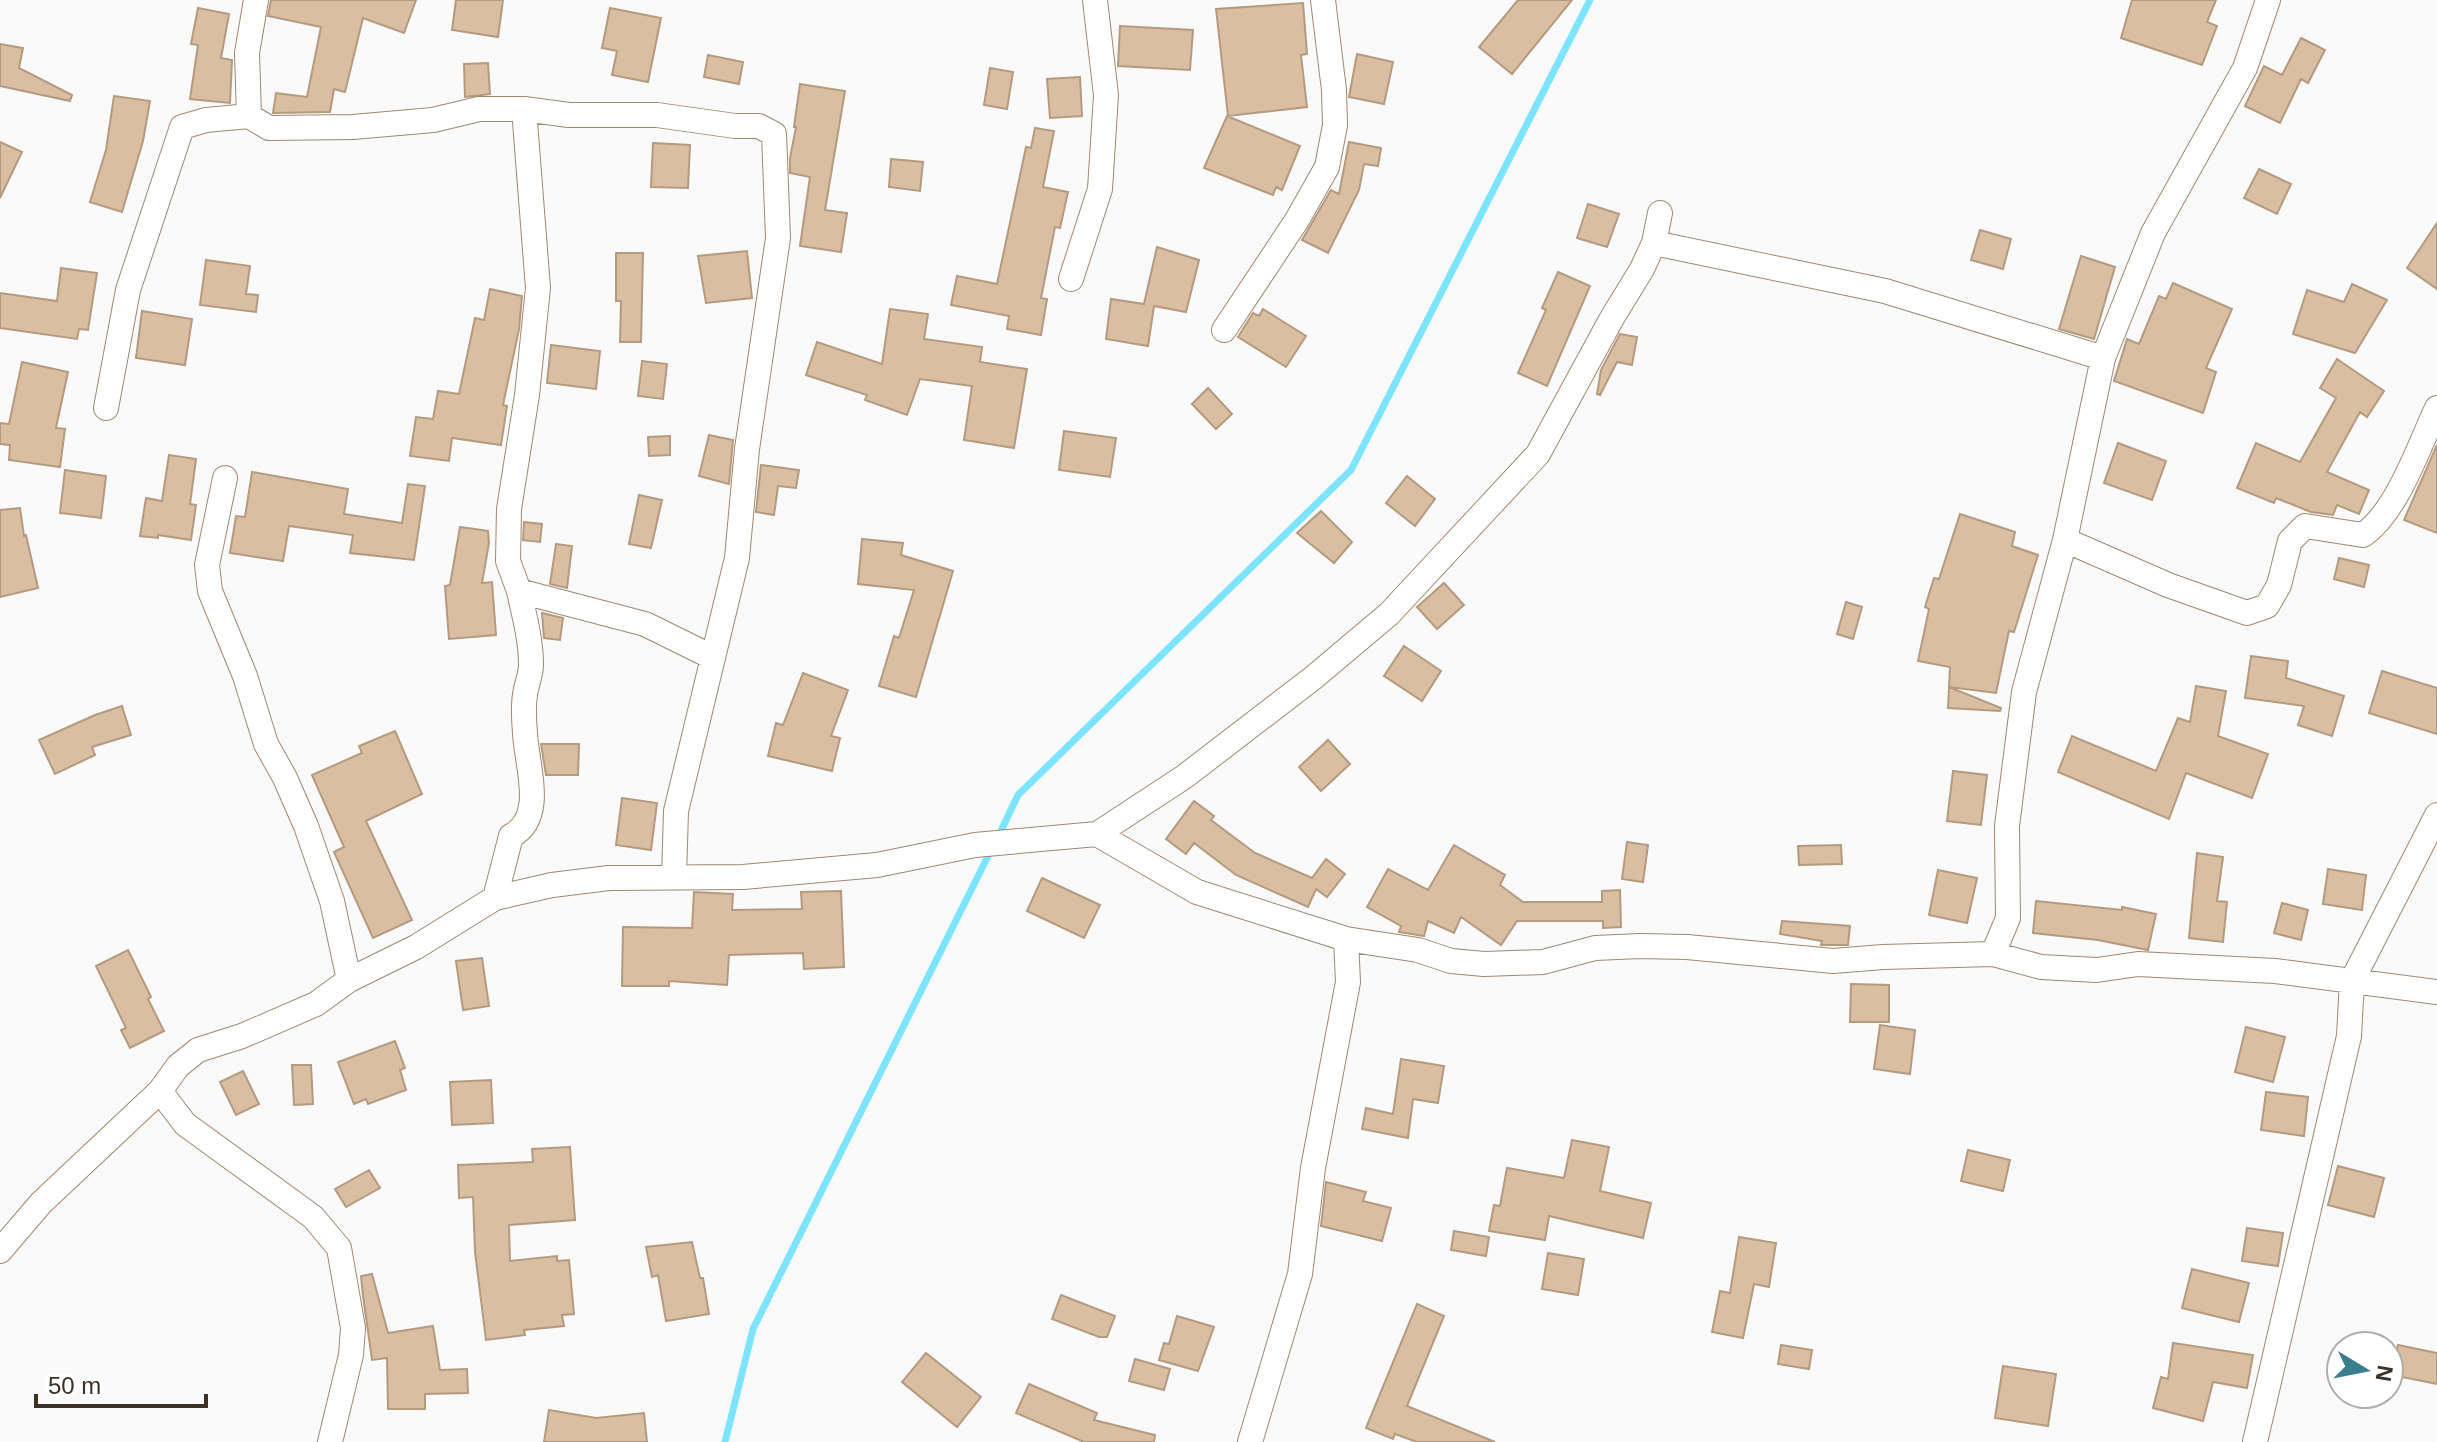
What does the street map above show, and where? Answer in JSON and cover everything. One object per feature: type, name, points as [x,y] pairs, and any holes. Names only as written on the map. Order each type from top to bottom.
[{"type":"street","points":[[249,116],[247,53],[256,0]]},
{"type":"street","points":[[1071,279],[1100,189],[1106,95],[1095,0]]},
{"type":"street","points":[[1224,330],[1297,220],[1327,167],[1335,125],[1323,0]]},
{"type":"street","points":[[1993,954],[2008,918],[2007,826],[2024,692],[2065,540],[2103,358],[2153,233],[2245,68],[2268,0]]},
{"type":"street","points":[[106,408],[128,290],[182,127],[206,120],[249,116],[269,128],[353,127],[433,120],[479,109],[524,109],[569,115],[657,115],[735,126],[759,126],[774,134],[778,238],[747,449],[737,558],[676,811],[674,877]]},
{"type":"street","points":[[495,898],[511,836],[527,822],[532,784],[524,736],[525,697],[531,668],[529,637],[519,591],[508,561],[509,509],[527,395],[538,288],[524,109]]},
{"type":"street","points":[[0,1251],[41,1203],[160,1091],[178,1066],[198,1050],[242,1036],[316,1004],[349,980],[416,947],[495,898],[552,885],[595,880],[743,877],[877,865],[975,845],[1097,834],[1184,777],[1313,678],[1389,614],[1538,454],[1654,243],[1660,213]]},
{"type":"street","points":[[1654,243],[1885,291],[2103,358]]},
{"type":"street","points":[[2065,540],[2168,585],[2247,613],[2267,606],[2279,585],[2290,541],[2305,526],[2363,535],[2377,526],[2437,408]]},
{"type":"street","points":[[225,478],[207,565],[210,591],[245,676],[266,744],[306,826],[338,922],[349,980]]},
{"type":"street","points":[[519,591],[645,624],[712,657]]},
{"type":"street","points":[[2255,1442],[2349,1036],[2352,981],[2437,815]]},
{"type":"street","points":[[1097,834],[1197,892],[1346,939],[1418,950],[1451,961],[1484,964],[1543,962],[1595,948],[1640,946],[1687,947],[1833,961],[1993,954],[2041,967],[2097,970],[2138,964],[2275,971],[2437,992]]},
{"type":"street","points":[[1250,1442],[1300,1274],[1313,1168],[1348,982],[1346,939]]},
{"type":"street","points":[[160,1091],[185,1124],[313,1217],[339,1248],[353,1328],[351,1355],[330,1442]]},
{"type":"building","points":[[271,0],[416,0],[404,33],[363,18],[345,92],[334,89],[330,112],[273,113],[276,93],[307,97],[321,27],[268,16]]},
{"type":"building","points":[[456,0],[503,0],[498,37],[452,30]]},
{"type":"building","points":[[1518,0],[1572,0],[1512,74],[1479,47]]},
{"type":"building","points":[[2132,0],[2216,0],[2207,22],[2217,26],[2202,65],[2121,38]]},
{"type":"building","points":[[1303,3],[1307,54],[1301,55],[1307,107],[1228,116],[1216,9]]},
{"type":"building","points":[[198,8],[229,14],[221,58],[232,60],[230,103],[190,99],[198,45],[191,44]]},
{"type":"building","points":[[610,8],[661,18],[648,82],[612,75],[617,51],[602,48]]},
{"type":"building","points":[[1120,26],[1193,30],[1190,70],[1118,66]]},
{"type":"building","points":[[2301,38],[2325,50],[2308,83],[2301,79],[2280,123],[2245,106],[2264,66],[2282,75]]},
{"type":"building","points":[[0,44],[23,48],[19,68],[72,95],[70,101],[0,86]]},
{"type":"building","points":[[1357,54],[1393,62],[1384,104],[1349,97]]},
{"type":"building","points":[[708,55],[743,62],[739,84],[704,77]]},
{"type":"building","points":[[488,63],[490,94],[465,97],[464,64]]},
{"type":"building","points":[[990,68],[1013,72],[1007,109],[984,105]]},
{"type":"building","points":[[1080,77],[1082,116],[1050,118],[1047,79]]},
{"type":"building","points":[[800,84],[845,91],[825,210],[847,213],[841,252],[800,246],[810,177],[790,173],[790,158]]},
{"type":"building","points":[[114,96],[150,101],[143,141],[122,212],[90,202],[106,150]]},
{"type":"building","points":[[1227,116],[1300,146],[1282,190],[1276,187],[1273,195],[1204,168]]},
{"type":"building","points":[[1035,128],[1054,131],[1043,187],[1068,192],[1060,228],[1055,227],[1041,298],[1047,299],[1041,335],[1007,329],[1009,316],[951,305],[957,276],[997,284],[1026,147],[1031,148]]},
{"type":"building","points":[[0,142],[22,152],[0,198]]},
{"type":"building","points":[[1349,142],[1381,148],[1378,166],[1364,164],[1359,190],[1328,253],[1302,240],[1331,190],[1339,194]]},
{"type":"building","points":[[653,143],[690,145],[688,188],[651,187]]},
{"type":"building","points":[[891,159],[923,162],[920,191],[889,187]]},
{"type":"building","points":[[2259,169],[2291,184],[2277,214],[2244,198]]},
{"type":"building","points":[[1588,204],[1619,214],[1607,247],[1577,238]]},
{"type":"building","points":[[2437,223],[2437,289],[2407,268]]},
{"type":"building","points":[[1980,230],[2011,239],[2003,269],[1971,260]]},
{"type":"building","points":[[1157,247],[1199,260],[1186,312],[1154,306],[1148,346],[1106,339],[1111,299],[1144,304]]},
{"type":"building","points":[[747,251],[752,298],[706,303],[698,256]]},
{"type":"building","points":[[616,253],[643,253],[641,342],[620,342],[621,301],[616,301]]},
{"type":"building","points":[[2081,256],[2115,267],[2094,339],[2059,329]]},
{"type":"building","points":[[206,260],[250,266],[246,294],[258,295],[256,312],[200,305]]},
{"type":"building","points":[[61,268],[97,273],[88,330],[79,329],[77,339],[0,328],[0,293],[57,301]]},
{"type":"building","points":[[1558,272],[1590,286],[1547,386],[1518,373],[1546,310],[1542,308]]},
{"type":"building","points":[[2173,283],[2232,309],[2206,368],[2216,372],[2203,413],[2114,381],[2127,339],[2139,344],[2159,296],[2166,299]]},
{"type":"building","points":[[2352,284],[2387,300],[2355,353],[2293,334],[2307,290],[2344,302]]},
{"type":"building","points":[[490,289],[522,296],[519,329],[503,405],[507,406],[501,445],[452,438],[449,461],[410,456],[416,417],[433,419],[438,391],[459,394],[475,318],[484,320]]},
{"type":"building","points":[[890,309],[928,314],[924,339],[982,347],[980,362],[1027,369],[1014,448],[964,440],[972,386],[920,379],[907,415],[865,400],[867,395],[806,375],[817,342],[882,364]]},
{"type":"building","points":[[1263,309],[1306,336],[1286,367],[1238,337],[1253,313],[1259,316]]},
{"type":"building","points":[[142,311],[192,319],[185,365],[136,358]]},
{"type":"building","points":[[1620,334],[1637,337],[1632,365],[1617,362],[1600,395],[1597,394],[1601,370]]},
{"type":"building","points":[[551,345],[600,351],[596,389],[547,383]]},
{"type":"building","points":[[2337,359],[2384,391],[2367,417],[2360,412],[2327,472],[2369,490],[2359,514],[2337,505],[2333,515],[2311,512],[2276,498],[2274,503],[2237,488],[2256,443],[2300,462],[2336,398],[2320,388]]},
{"type":"building","points":[[642,361],[667,364],[663,399],[638,396]]},
{"type":"building","points":[[22,362],[68,372],[56,428],[65,429],[60,467],[9,460],[10,445],[0,444],[0,423],[9,424]]},
{"type":"building","points":[[1208,388],[1232,414],[1216,429],[1192,404]]},
{"type":"building","points":[[1064,431],[1116,438],[1110,477],[1059,470]]},
{"type":"building","points":[[709,435],[733,440],[729,484],[699,476]]},
{"type":"building","points":[[670,436],[670,455],[649,456],[648,437]]},
{"type":"building","points":[[2118,443],[2166,461],[2152,500],[2104,483]]},
{"type":"building","points":[[2437,445],[2437,533],[2404,520]]},
{"type":"building","points":[[169,455],[196,459],[190,504],[196,505],[191,540],[158,535],[158,538],[140,536],[146,498],[162,501]]},
{"type":"building","points":[[761,465],[799,470],[796,488],[778,486],[774,515],[756,512]]},
{"type":"building","points":[[65,470],[106,476],[101,518],[60,513]]},
{"type":"building","points":[[252,472],[348,489],[344,514],[402,523],[408,484],[425,486],[414,560],[350,553],[353,535],[289,526],[283,561],[230,553],[236,516],[245,517]]},
{"type":"building","points":[[1407,476],[1435,499],[1415,526],[1386,503]]},
{"type":"building","points":[[639,495],[662,500],[651,548],[629,544]]},
{"type":"building","points":[[20,508],[38,588],[0,597],[0,510]]},
{"type":"building","points":[[1321,511],[1352,542],[1334,563],[1297,533]]},
{"type":"building","points":[[1960,514],[2015,532],[2012,546],[2038,555],[2014,632],[2009,631],[1996,693],[1949,687],[1950,667],[1918,661],[1929,609],[1925,607],[1934,578],[1939,579]]},
{"type":"building","points":[[524,522],[542,524],[540,542],[523,540]]},
{"type":"building","points":[[460,527],[488,531],[482,583],[492,582],[496,635],[449,639],[445,586],[450,585]]},
{"type":"building","points":[[862,539],[903,543],[901,555],[953,571],[916,697],[879,686],[894,636],[899,638],[914,590],[858,584]]},
{"type":"building","points":[[556,544],[572,546],[567,588],[550,584]]},
{"type":"building","points":[[2339,558],[2369,565],[2364,587],[2334,579]]},
{"type":"building","points":[[1444,583],[1464,605],[1437,629],[1417,607]]},
{"type":"building","points":[[1846,602],[1862,607],[1853,639],[1837,634]]},
{"type":"building","points":[[542,613],[563,618],[560,640],[544,638]]},
{"type":"building","points":[[1404,646],[1441,671],[1422,701],[1384,676]]},
{"type":"building","points":[[2251,656],[2288,661],[2286,678],[2344,696],[2332,736],[2298,725],[2304,706],[2245,698]]},
{"type":"building","points":[[2382,671],[2437,688],[2437,734],[2369,713]]},
{"type":"building","points":[[803,673],[848,690],[831,736],[840,738],[832,771],[768,756],[776,723],[783,725]]},
{"type":"building","points":[[2196,686],[2226,691],[2218,736],[2268,754],[2252,798],[2186,773],[2169,819],[2058,772],[2072,736],[2156,771],[2178,718],[2190,722]]},
{"type":"building","points":[[1949,687],[2001,708],[2000,711],[1948,708]]},
{"type":"building","points":[[122,706],[131,735],[92,747],[95,755],[55,774],[39,740]]},
{"type":"building","points":[[395,731],[422,794],[366,821],[412,920],[373,938],[334,852],[344,847],[312,775],[362,753],[359,746]]},
{"type":"building","points":[[1328,740],[1350,764],[1321,791],[1299,767]]},
{"type":"building","points":[[541,744],[579,744],[578,775],[546,775]]},
{"type":"building","points":[[1953,771],[1987,775],[1981,825],[1947,821]]},
{"type":"building","points":[[622,798],[657,803],[651,850],[616,845]]},
{"type":"building","points":[[1194,801],[1214,816],[1211,820],[1255,853],[1312,878],[1326,859],[1345,874],[1327,897],[1316,889],[1308,907],[1236,875],[1194,843],[1186,854],[1166,839]]},
{"type":"building","points":[[1627,842],[1648,845],[1643,882],[1622,879]]},
{"type":"building","points":[[1454,845],[1505,875],[1500,885],[1523,902],[1602,902],[1602,891],[1620,890],[1621,927],[1603,928],[1603,921],[1517,921],[1501,945],[1461,917],[1454,933],[1428,921],[1424,936],[1399,932],[1401,926],[1367,907],[1388,869],[1428,890]]},
{"type":"building","points":[[1841,845],[1842,864],[1799,865],[1798,846]]},
{"type":"building","points":[[2197,853],[2223,857],[2217,901],[2227,902],[2223,942],[2189,938]]},
{"type":"building","points":[[2328,869],[2366,875],[2362,910],[2323,904]]},
{"type":"building","points":[[1938,870],[1977,878],[1967,923],[1929,915]]},
{"type":"building","points":[[1042,878],[1100,905],[1084,938],[1027,911]]},
{"type":"building","points":[[841,891],[844,967],[804,969],[803,953],[729,955],[727,985],[669,981],[669,986],[622,986],[623,927],[692,928],[694,892],[733,894],[732,910],[802,909],[801,892]]},
{"type":"building","points":[[2036,901],[2122,910],[2122,907],[2156,914],[2148,950],[2098,940],[2033,933]]},
{"type":"building","points":[[2282,903],[2308,910],[2301,940],[2274,933]]},
{"type":"building","points":[[1782,921],[1850,926],[1848,945],[1821,945],[1822,941],[1780,934]]},
{"type":"building","points":[[128,950],[164,1031],[130,1048],[121,1030],[126,1028],[96,966]]},
{"type":"building","points":[[482,958],[489,1006],[463,1010],[456,961]]},
{"type":"building","points":[[1851,984],[1889,985],[1889,1022],[1850,1022]]},
{"type":"building","points":[[1880,1025],[1915,1030],[1910,1074],[1874,1069]]},
{"type":"building","points":[[2246,1027],[2285,1037],[2273,1082],[2235,1072]]},
{"type":"building","points":[[395,1041],[405,1068],[400,1070],[406,1090],[368,1104],[366,1099],[354,1104],[338,1062]]},
{"type":"building","points":[[1401,1059],[1444,1066],[1438,1103],[1413,1099],[1408,1138],[1362,1129],[1366,1108],[1393,1114]]},
{"type":"building","points":[[292,1065],[311,1065],[313,1104],[294,1105]]},
{"type":"building","points":[[243,1071],[259,1104],[236,1115],[220,1082]]},
{"type":"building","points":[[491,1080],[493,1123],[452,1125],[450,1082]]},
{"type":"building","points":[[2266,1092],[2308,1097],[2304,1136],[2261,1130]]},
{"type":"building","points":[[1572,1140],[1609,1147],[1600,1191],[1651,1203],[1643,1238],[1549,1216],[1545,1240],[1489,1231],[1494,1205],[1500,1206],[1507,1168],[1564,1178]]},
{"type":"building","points":[[570,1147],[575,1220],[509,1225],[510,1261],[557,1256],[557,1261],[569,1260],[574,1314],[562,1315],[564,1326],[524,1330],[525,1335],[486,1340],[475,1252],[473,1197],[459,1198],[458,1165],[533,1162],[532,1149]]},
{"type":"building","points":[[1968,1150],[2010,1160],[2003,1191],[1961,1181]]},
{"type":"building","points":[[2338,1166],[2384,1178],[2374,1217],[2328,1205]]},
{"type":"building","points":[[369,1170],[380,1188],[346,1207],[335,1189]]},
{"type":"building","points":[[1326,1182],[1366,1192],[1363,1201],[1391,1208],[1382,1241],[1321,1226]]},
{"type":"building","points":[[2247,1228],[2283,1233],[2278,1266],[2242,1261]]},
{"type":"building","points":[[1454,1231],[1489,1237],[1486,1256],[1451,1250]]},
{"type":"building","points":[[1739,1237],[1776,1243],[1769,1287],[1754,1284],[1743,1338],[1712,1332],[1720,1291],[1730,1293]]},
{"type":"building","points":[[692,1242],[700,1278],[703,1278],[709,1314],[666,1321],[658,1275],[652,1277],[646,1247]]},
{"type":"building","points":[[1548,1253],[1584,1259],[1578,1295],[1542,1289]]},
{"type":"building","points":[[2192,1269],[2249,1283],[2239,1322],[2182,1308]]},
{"type":"building","points":[[372,1274],[388,1333],[433,1326],[440,1370],[467,1369],[468,1393],[425,1394],[425,1409],[388,1409],[387,1358],[372,1360],[363,1296],[361,1276]]},
{"type":"building","points":[[1061,1295],[1115,1316],[1107,1337],[1099,1337],[1052,1319]]},
{"type":"building","points":[[1417,1304],[1444,1316],[1407,1406],[1495,1442],[1417,1442],[1395,1434],[1393,1439],[1366,1428]]},
{"type":"building","points":[[1177,1316],[1214,1327],[1198,1371],[1159,1360],[1164,1343],[1169,1344]]},
{"type":"building","points":[[2173,1343],[2253,1355],[2247,1388],[2213,1382],[2203,1421],[2153,1408],[2161,1377],[2168,1379]]},
{"type":"building","points":[[1781,1345],[1812,1350],[1809,1369],[1778,1364]]},
{"type":"building","points":[[2405,1346],[2437,1353],[2437,1384],[2405,1378]]},
{"type":"building","points":[[926,1353],[981,1397],[957,1427],[902,1382]]},
{"type":"building","points":[[1135,1359],[1170,1369],[1164,1390],[1129,1381]]},
{"type":"building","points":[[2003,1366],[2056,1374],[2048,1426],[1995,1418]]},
{"type":"building","points":[[1029,1384],[1097,1413],[1094,1420],[1155,1435],[1154,1442],[1084,1442],[1016,1413]]},
{"type":"building","points":[[549,1410],[596,1418],[644,1413],[647,1442],[544,1442]]},
{"type":"waterway","points":[[998,837],[1018,795],[1351,470],[1590,0]]},
{"type":"waterway","points":[[725,1442],[753,1329],[992,848]]}]
